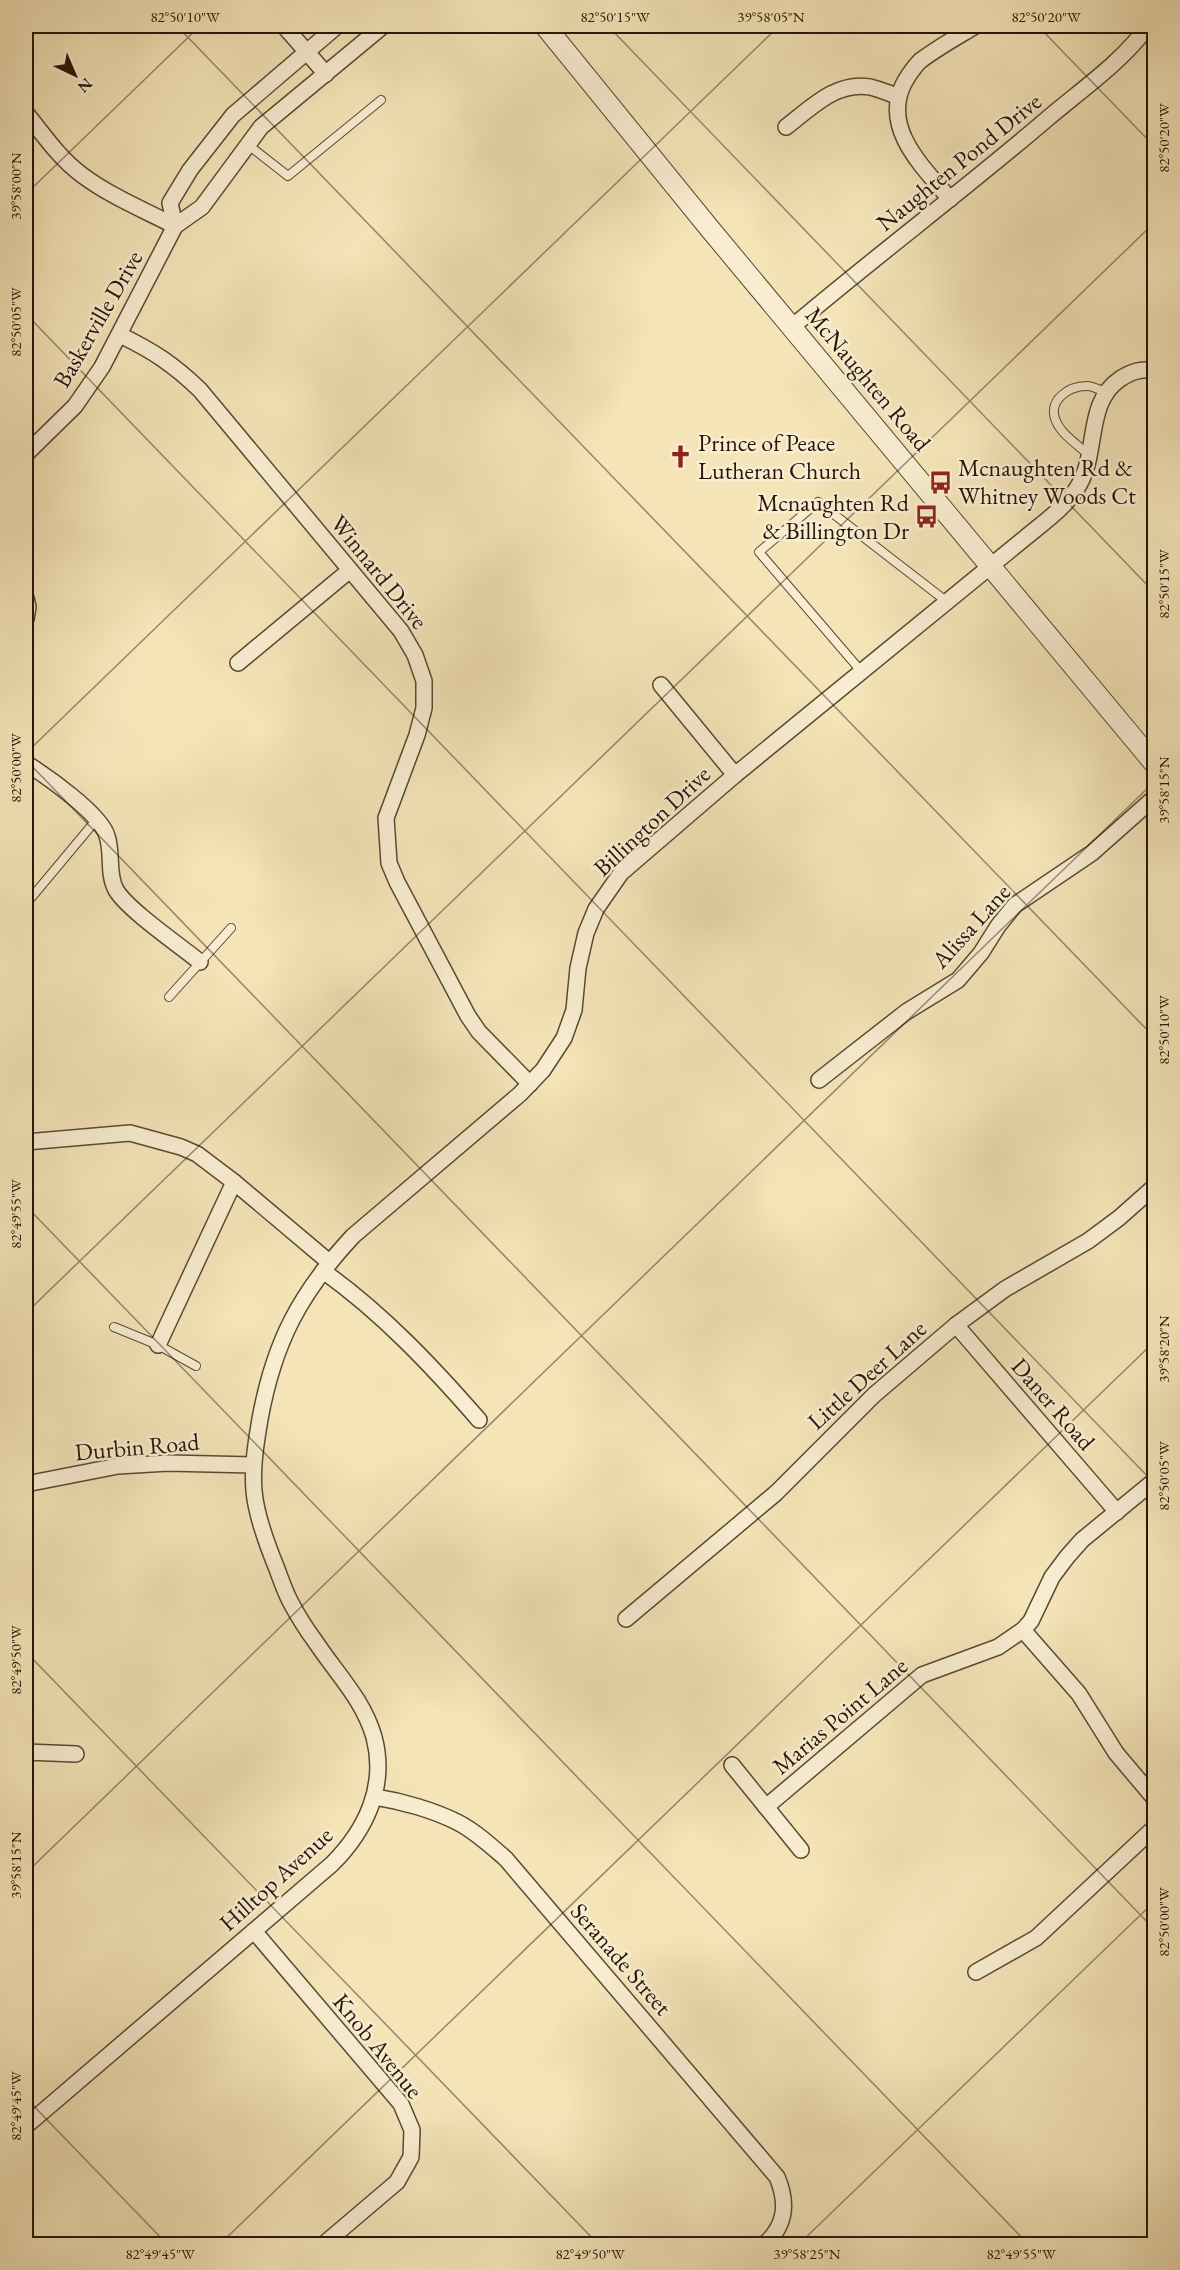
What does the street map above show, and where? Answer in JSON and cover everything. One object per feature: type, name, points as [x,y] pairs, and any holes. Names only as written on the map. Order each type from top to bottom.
[{"type":"street","points":[[284,26],[326,74]]},
{"type":"street","points":[[175,226],[170,203],[190,170],[233,115],[337,26]]},
{"type":"street","name":"Baskerville Drive","points":[[26,454],[75,406],[120,335],[175,226],[202,207],[261,127],[383,26]]},
{"type":"street","name":"McNaughten Road","points":[[545,26],[1155,763]]},
{"type":"street","points":[[950,199],[914,156],[903,135],[896,116],[897,96],[919,62],[975,26]]},
{"type":"street","name":"Naughten Pond Drive","points":[[792,327],[1104,71],[1136,41],[1148,26]]},
{"type":"street","points":[[786,127],[825,96],[841,89],[857,86],[870,87],[897,96]]},
{"type":"street","points":[[26,113],[57,152],[81,174],[175,226]]},
{"type":"street","name":"Winnard Drive","points":[[120,335],[154,351],[200,390],[401,631],[415,655],[424,681],[424,708],[417,735],[386,818],[389,863],[468,1016],[479,1032],[530,1084]]},
{"type":"street","points":[[1105,392],[1130,372],[1142,369],[1155,370]]},
{"type":"street","name":"Billington Drive","points":[[253,1465],[266,1388],[278,1347],[291,1320],[326,1267],[386,1207],[530,1084],[549,1063],[564,1038],[574,1010],[578,968],[586,933],[596,909],[621,873],[735,775],[1025,538],[1073,494],[1080,483],[1090,456],[1100,403],[1105,392]]},
{"type":"street","points":[[238,663],[350,570]]},
{"type":"street","points":[[26,598],[28,607],[26,619]]},
{"type":"street","points":[[661,685],[735,775]]},
{"type":"street","points":[[26,763],[47,777],[97,819],[107,833],[115,888],[127,903],[200,962]]},
{"type":"street","name":"Alissa Lane","points":[[819,1080],[906,1012],[958,980],[1016,905],[1092,854],[1155,798]]},
{"type":"street","points":[[26,1143],[130,1133],[181,1147],[197,1154],[234,1182],[398,1333],[440,1375],[478,1420]]},
{"type":"street","points":[[158,1345],[234,1182]]},
{"type":"street","name":"Little Deer Lane","points":[[626,1619],[776,1493],[874,1395],[956,1325],[1005,1289],[1088,1241],[1119,1218],[1155,1186]]},
{"type":"street","name":"Daner Road","points":[[956,1325],[1117,1512]]},
{"type":"street","name":"Durbin Road","points":[[26,1484],[118,1466],[178,1463],[253,1465]]},
{"type":"street","name":"Hilltop Avenue","points":[[26,2126],[346,1850],[359,1833],[375,1797],[376,1748],[365,1713],[348,1684],[315,1642],[290,1601],[269,1550],[254,1494],[253,1465]]},
{"type":"street","name":"Marias Point Lane","points":[[766,1806],[922,1676],[998,1647],[1023,1630],[1031,1621],[1052,1577],[1082,1540],[1155,1481]]},
{"type":"street","points":[[1023,1630],[1080,1694],[1116,1753],[1155,1798]]},
{"type":"street","points":[[26,1752],[76,1754]]},
{"type":"street","name":"Marias Point Lane","points":[[732,1765],[801,1850]]},
{"type":"street","name":"Seranade Street","points":[[375,1797],[397,1801],[456,1821],[506,1859],[771,2169],[781,2186],[785,2206],[779,2228],[765,2244]]},
{"type":"street","points":[[976,1972],[1036,1938],[1155,1828]]},
{"type":"street","name":"Knob Avenue","points":[[254,1931],[401,2104],[412,2130],[411,2157],[397,2182],[324,2244]]},
{"type":"lane","points":[[247,144],[288,176],[381,100]]},
{"type":"lane","points":[[1090,456],[1057,423],[1053,412],[1054,403],[1073,388],[1089,386],[1105,392]]},
{"type":"lane","points":[[861,671],[759,552],[818,501],[946,601]]},
{"type":"lane","points":[[26,904],[97,819]]},
{"type":"lane","points":[[169,997],[231,928]]},
{"type":"lane","points":[[114,1327],[158,1345],[196,1366]]},
{"type":"place","name":"Prince of Peace Lutheran Church","points":[[680,457]]},
{"type":"place","name":"Mcnaughten Rd & Whitney Woods Ct","points":[[940,482]]},
{"type":"place","name":"Mcnaughten Rd & Billington Dr","points":[[927,517]]}]
